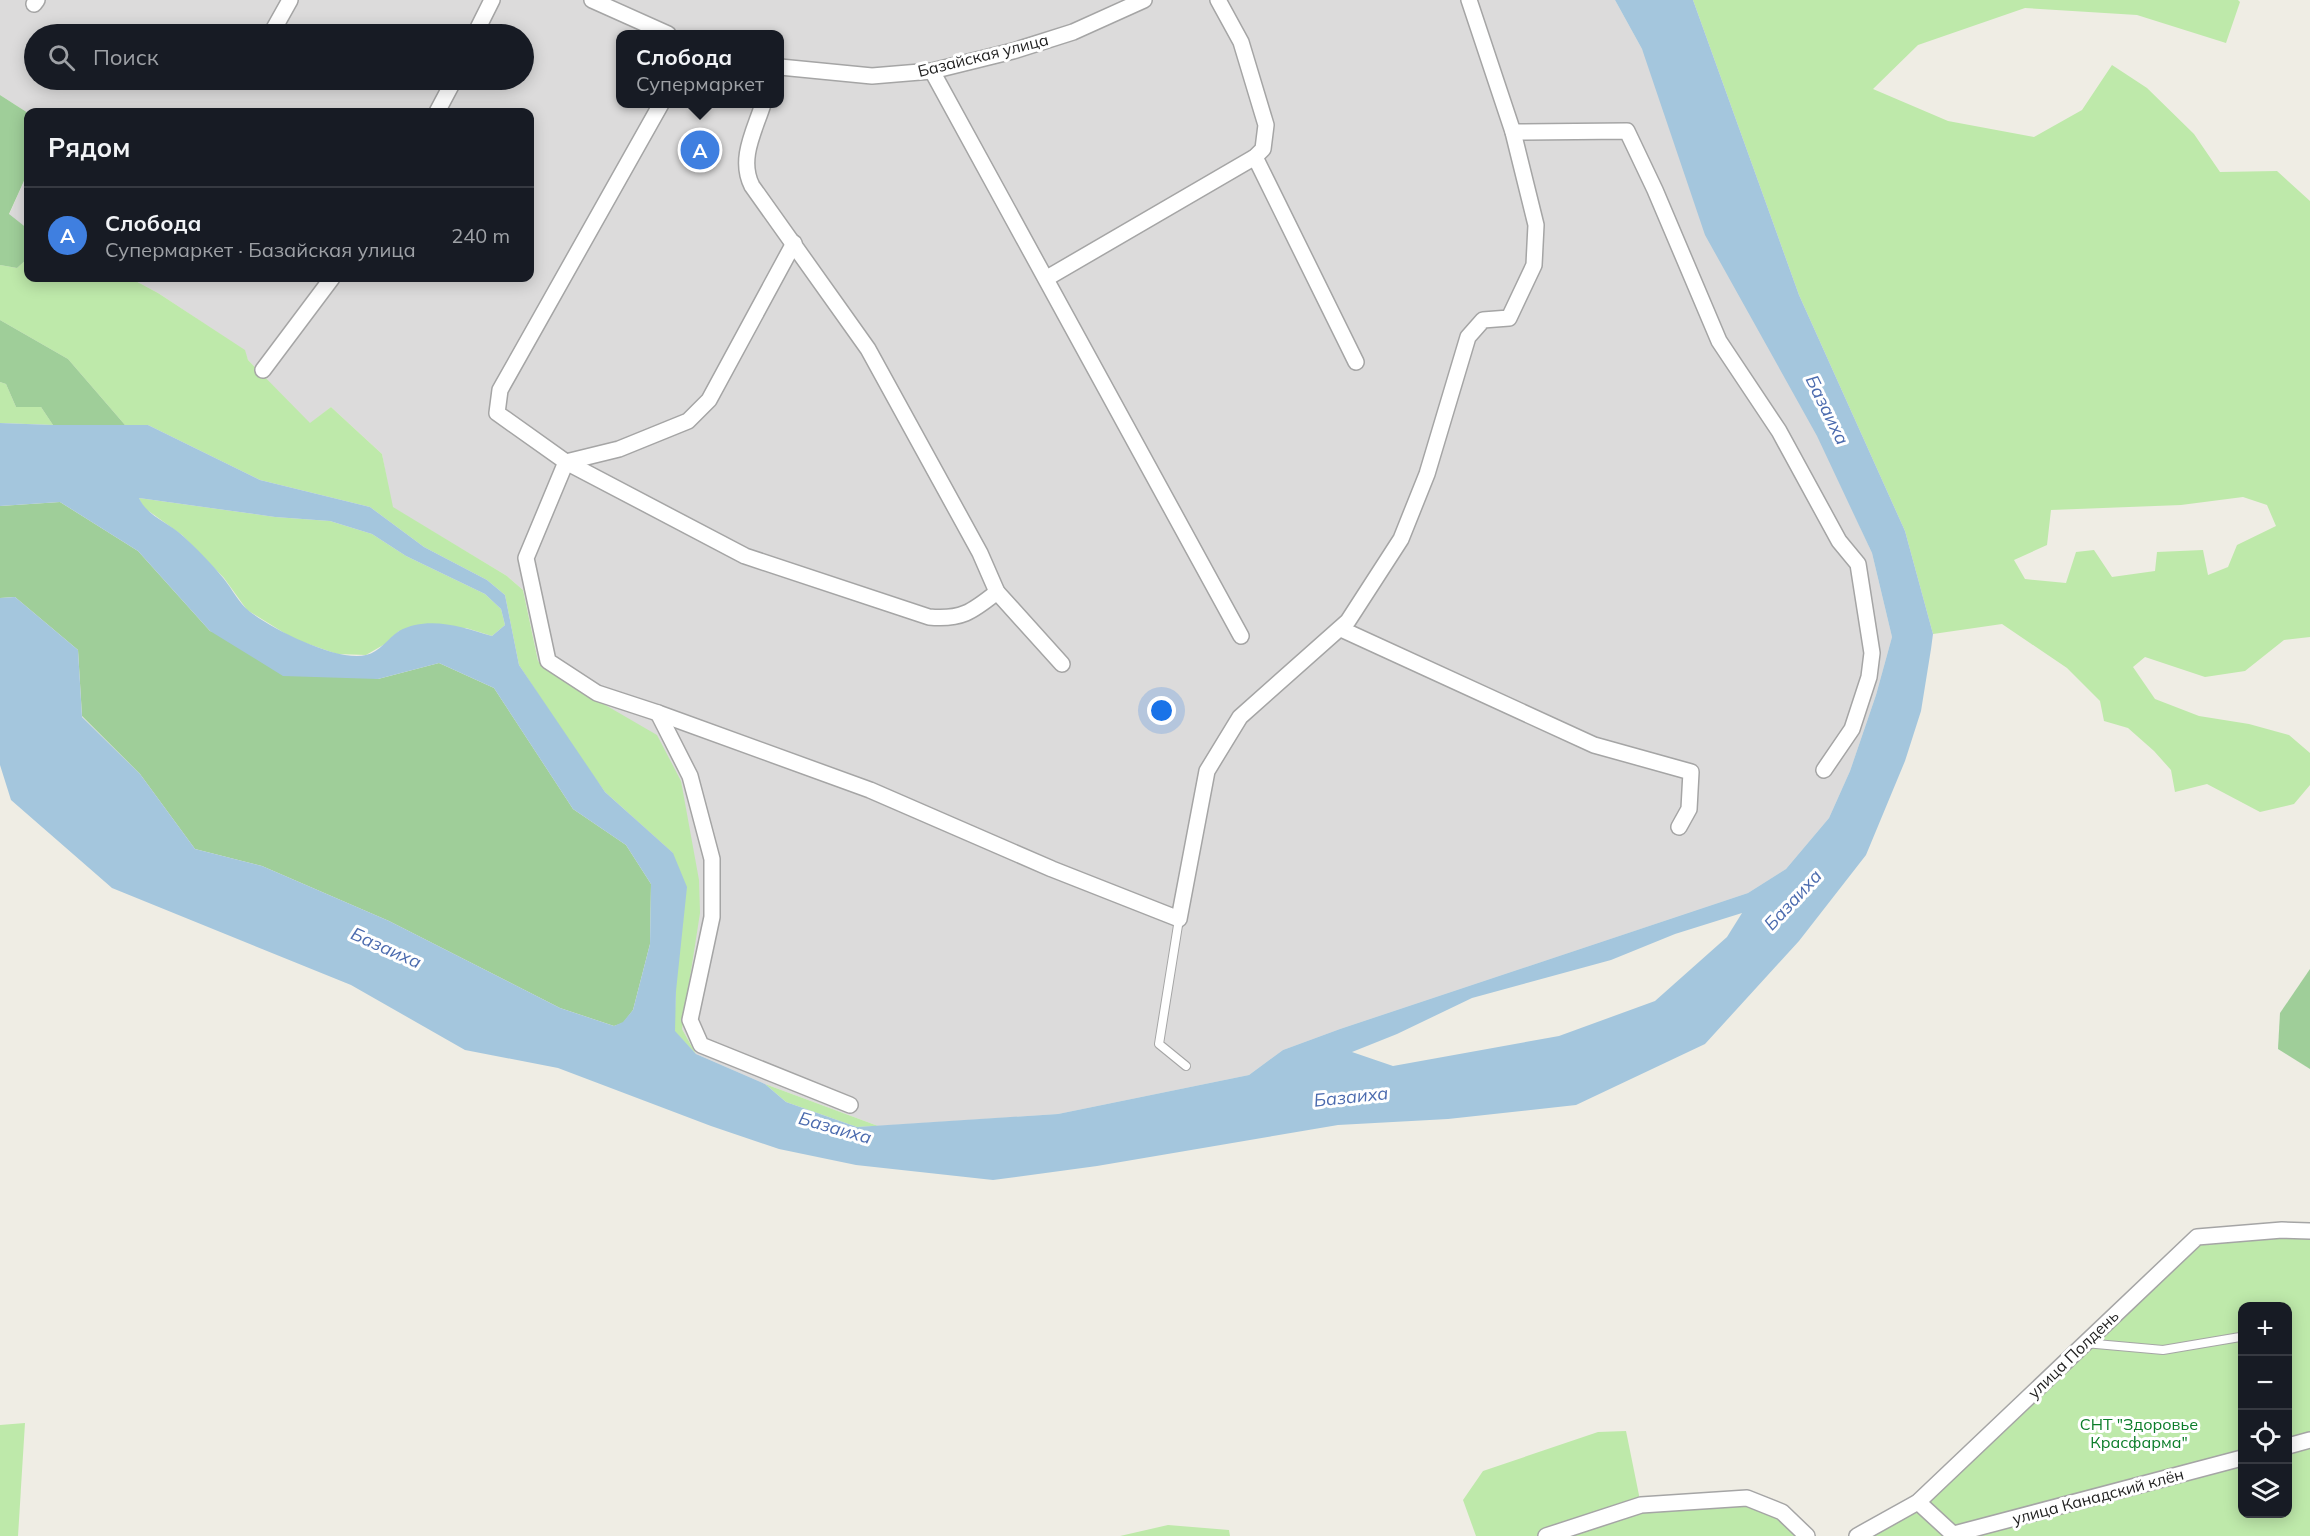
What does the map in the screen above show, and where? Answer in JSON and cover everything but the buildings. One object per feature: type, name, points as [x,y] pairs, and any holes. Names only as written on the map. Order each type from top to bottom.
[{"type":"street","points":[[277,24],[290,0]]},
{"type":"street","points":[[481,24],[492,0]]},
{"type":"street","points":[[592,0],[659,30]]},
{"type":"street","name":"Базайская улица","points":[[784,67],[872,76],[932,71],[1013,51],[1073,32],[1144,0]]},
{"type":"street","points":[[1047,278],[1255,157],[1263,149],[1266,125],[1241,42],[1218,0]]},
{"type":"street","points":[[566,462],[526,558],[548,661],[597,693],[870,790],[1052,869],[1179,919],[1207,771],[1240,717],[1348,621],[1401,539],[1427,474],[1468,337],[1483,320],[1509,318],[1534,265],[1536,225],[1514,132],[1469,0]]},
{"type":"street","points":[[932,71],[1241,636]]},
{"type":"street","points":[[439,108],[449,90]]},
{"type":"street","points":[[659,108],[500,390],[497,413],[566,462],[745,556],[929,617],[950,619],[977,609],[997,592]]},
{"type":"street","points":[[762,108],[745,162],[746,175],[868,349],[981,553],[997,592],[1062,664]]},
{"type":"street","points":[[1514,132],[1627,131],[1655,190],[1719,341],[1779,431],[1839,541],[1858,564],[1872,653],[1869,677],[1852,729],[1824,770]]},
{"type":"street","points":[[1255,157],[1356,362]]},
{"type":"street","points":[[566,462],[619,449],[688,421],[709,400],[794,243]]},
{"type":"street","points":[[263,370],[329,282]]},
{"type":"street","points":[[1341,629],[1594,746],[1691,772],[1689,809],[1679,827]]},
{"type":"street","points":[[658,713],[690,776],[712,860],[712,917],[690,1020],[698,1037],[702,1045],[850,1105]]},
{"type":"street","name":"улица Полдень","points":[[1857,1536],[1918,1502],[2197,1237],[2282,1230],[2310,1231]]},
{"type":"street","points":[[2292,1445],[2310,1440]]},
{"type":"street","name":"улица Канадский клён","points":[[1955,1535],[2238,1459]]},
{"type":"street","points":[[1546,1536],[1641,1505],[1747,1498],[1782,1512],[1807,1536]]},
{"type":"street","points":[[1918,1502],[1955,1535]]},
{"type":"lane","points":[[1179,919],[1159,1044],[1186,1066]]},
{"type":"lane","points":[[2083,1343],[2163,1350],[2238,1337]]},
{"type":"shaded area","points":[[0,0],[1615,0],[1642,49],[1872,553],[1892,637],[1876,695],[1850,771],[1829,818],[1786,869],[1748,893],[1340,1029],[1283,1050],[1249,1075],[1058,1114],[878,1126],[765,1084],[696,1054],[682,1029],[686,995],[595,699],[538,661],[523,590],[507,576],[392,507],[382,454],[331,407],[310,424],[248,360],[244,350],[137,282],[534,282],[534,108],[24,108],[24,110],[0,95]]},
{"type":"shaded area","points":[[24,181],[24,226],[9,215]]},
{"type":"green space","points":[[1693,0],[2238,0],[2240,2],[2226,43],[2137,15],[2025,8],[1918,45],[1873,89],[1948,121],[2034,137],[2082,110],[2112,65],[2147,88],[2194,134],[2220,172],[2277,171],[2310,201],[2310,637],[2284,640],[2245,671],[2205,677],[2145,657],[2133,667],[2155,699],[2199,716],[2249,724],[2289,735],[2310,753],[2310,785],[2294,804],[2260,812],[2207,784],[2175,792],[2171,770],[2154,751],[2128,728],[2104,721],[2100,701],[2067,668],[2002,624],[1933,634],[1905,531],[1799,295]],"holes":[[[2243,497],[2267,505],[2276,526],[2237,545],[2228,567],[2208,575],[2203,550],[2157,552],[2155,571],[2112,577],[2094,550],[2076,552],[2066,583],[2025,579],[2014,560],[2047,545],[2051,510],[2181,505]]]},
{"type":"green space","points":[[0,95],[24,110],[24,181],[9,214],[24,226],[24,262],[17,268],[0,265]]},
{"type":"green space","points":[[24,262],[24,282],[137,282],[245,350],[248,360],[310,423],[331,407],[382,454],[393,507],[507,576],[523,590],[538,661],[595,699],[657,735],[681,781],[699,880],[700,913],[682,1029],[696,1054],[674,1031],[676,991],[673,853],[605,792],[519,665],[505,595],[487,580],[424,547],[370,507],[260,480],[148,425],[125,425],[68,359],[0,320],[0,265],[17,268]]},
{"type":"green space","points":[[0,320],[68,359],[125,425],[53,425],[41,407],[16,407],[6,384],[0,382]]},
{"type":"green space","points":[[0,382],[6,384],[16,407],[41,407],[53,425],[0,423]]},
{"type":"green space","points":[[139,498],[275,517],[330,521],[372,534],[406,556],[485,594],[501,609],[505,625],[492,636],[466,628],[399,631],[385,644],[366,655],[337,654],[294,639],[247,610],[224,578],[182,535],[143,507]]},
{"type":"green space","points":[[60,502],[138,551],[210,631],[378,679],[439,663],[494,688],[573,809],[626,845],[651,884],[650,944],[633,1010],[623,1023],[614,1026],[560,1008],[389,921],[262,866],[195,849],[140,774],[82,716],[78,650],[15,597],[0,598],[0,506]]},
{"type":"green space","points":[[2310,969],[2310,1069],[2278,1049],[2280,1013]]},
{"type":"green space","points":[[765,1084],[878,1126],[857,1127],[786,1102]]},
{"type":"green space","name":"СНТ \"Здоровье Красфарма\"","points":[[2310,1231],[2310,1536],[1857,1536],[1918,1502],[2197,1237]]},
{"type":"green space","points":[[25,1423],[18,1536],[0,1536],[0,1425]]},
{"type":"green space","points":[[1626,1431],[1641,1505],[1747,1498],[1807,1536],[1476,1536],[1463,1500],[1483,1471],[1598,1432]]},
{"type":"green space","points":[[1168,1525],[1229,1530],[1230,1536],[1120,1536]]},
{"type":"water","name":"Базаиха","points":[[1615,0],[1693,0],[1799,295],[1905,531],[1933,634],[1921,711],[1905,761],[1866,855],[1799,941],[1705,1044],[1576,1105],[1448,1119],[1338,1125],[1097,1166],[993,1180],[856,1165],[779,1149],[711,1126],[558,1068],[465,1050],[351,985],[112,888],[11,800],[0,765],[0,598],[15,597],[78,650],[82,717],[140,774],[195,849],[262,866],[389,921],[560,1008],[614,1026],[623,1022],[633,1010],[650,944],[651,884],[626,845],[573,809],[494,688],[439,663],[378,679],[283,676],[210,631],[138,551],[60,502],[0,506],[0,423],[148,425],[260,480],[370,507],[424,547],[487,580],[505,595],[519,665],[605,792],[673,853],[687,887],[676,991],[675,1031],[696,1054],[765,1084],[786,1102],[857,1127],[1058,1114],[1249,1075],[1283,1050],[1340,1029],[1748,893],[1786,869],[1829,818],[1850,771],[1876,695],[1892,637],[1872,553],[1817,436],[1705,235],[1642,49]],"holes":[[[139,498],[275,517],[330,521],[372,534],[406,556],[485,594],[501,609],[505,625],[492,636],[446,624],[422,624],[399,631],[380,648],[366,655],[339,654],[322,649],[288,635],[249,611],[204,557],[177,531],[147,510]],[[1742,913],[1727,937],[1655,1001],[1559,1036],[1393,1066],[1352,1052],[1397,1034],[1472,998],[1611,960],[1675,934]]]},
{"type":"place","name":"Слобода","points":[[700,150]]}]
